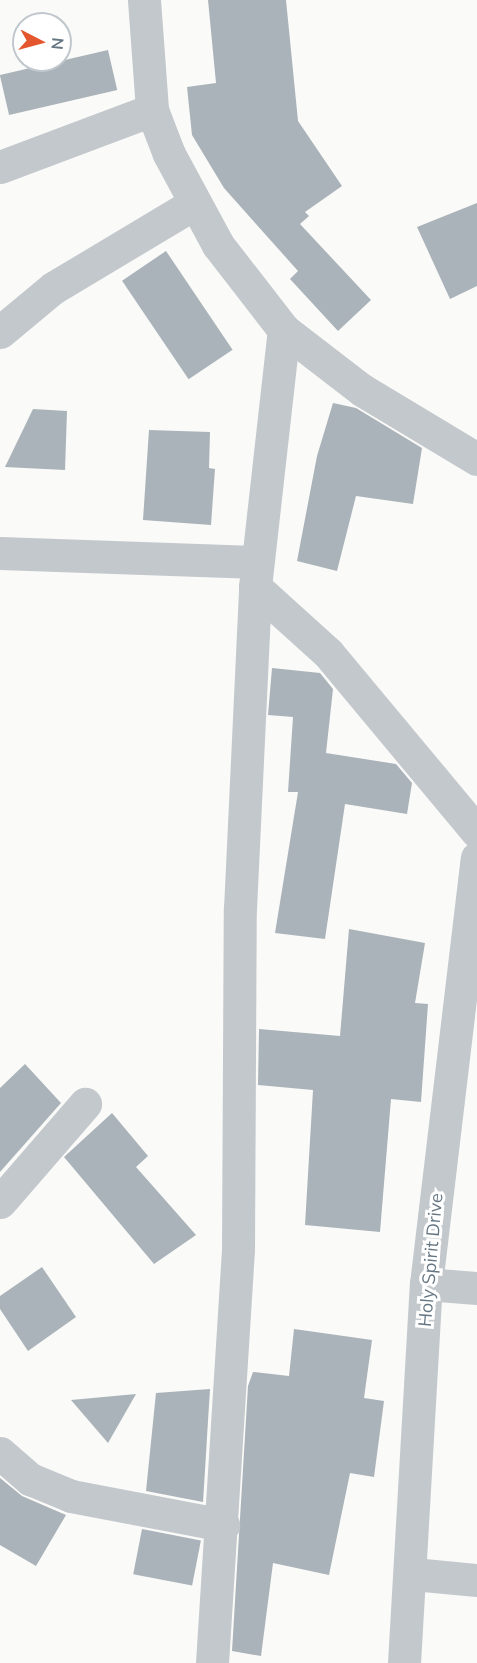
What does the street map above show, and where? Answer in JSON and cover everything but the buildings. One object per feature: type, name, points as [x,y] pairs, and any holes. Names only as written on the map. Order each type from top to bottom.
[{"type":"street","points":[[144,0],[152,110],[195,203],[218,245],[284,330],[362,390],[477,459]]},
{"type":"street","points":[[0,167],[152,110]]},
{"type":"street","points":[[0,332],[53,288],[195,203]]},
{"type":"street","points":[[212,1663],[223,1525],[238,1249],[240,909],[256,575],[284,330]]},
{"type":"street","points":[[0,553],[256,575],[328,653],[477,832]]},
{"type":"street","name":"Holy Spirit Drive","points":[[404,1663],[413,1574],[426,1284],[477,858]]},
{"type":"street","points":[[0,1202],[86,1104]]},
{"type":"street","points":[[426,1284],[477,1288]]},
{"type":"street","points":[[0,1454],[30,1479],[71,1496],[223,1525]]},
{"type":"street","points":[[413,1574],[477,1580]]}]
